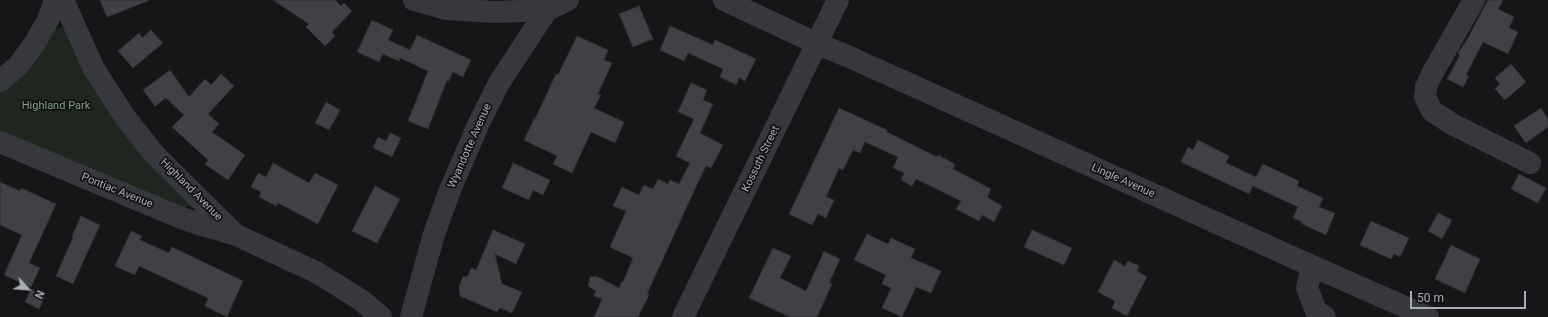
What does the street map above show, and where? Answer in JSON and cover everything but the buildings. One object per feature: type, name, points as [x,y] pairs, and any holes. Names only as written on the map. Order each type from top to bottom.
[{"type":"street","points":[[0,81],[18,66],[35,43],[48,20],[55,0]]},
{"type":"street","name":"Highland Avenue","points":[[63,0],[94,69],[124,117],[154,154],[236,235],[316,272],[361,300],[381,317]]},
{"type":"street","points":[[414,0],[446,9],[495,12],[547,10],[568,0]]},
{"type":"street","name":"Lingle Avenue","points":[[724,0],[818,44],[1428,317]]},
{"type":"street","name":"Kossuth Street","points":[[683,317],[818,44],[838,0]]},
{"type":"street","points":[[1474,0],[1432,74],[1426,87],[1425,97],[1432,111],[1452,124],[1530,163]]},
{"type":"street","name":"Wyandotte Avenue","points":[[411,317],[434,234],[450,190],[479,123],[499,83],[547,10]]},
{"type":"street","name":"Pontiac Avenue","points":[[0,142],[179,217],[236,235]]},
{"type":"street","points":[[1312,266],[1307,288],[1316,311],[1325,317]]},
{"type":"green space","name":"Highland Park","points":[[62,27],[66,29],[191,200],[190,206],[183,208],[39,149],[0,131],[0,90],[16,81],[34,63],[56,29]]}]
